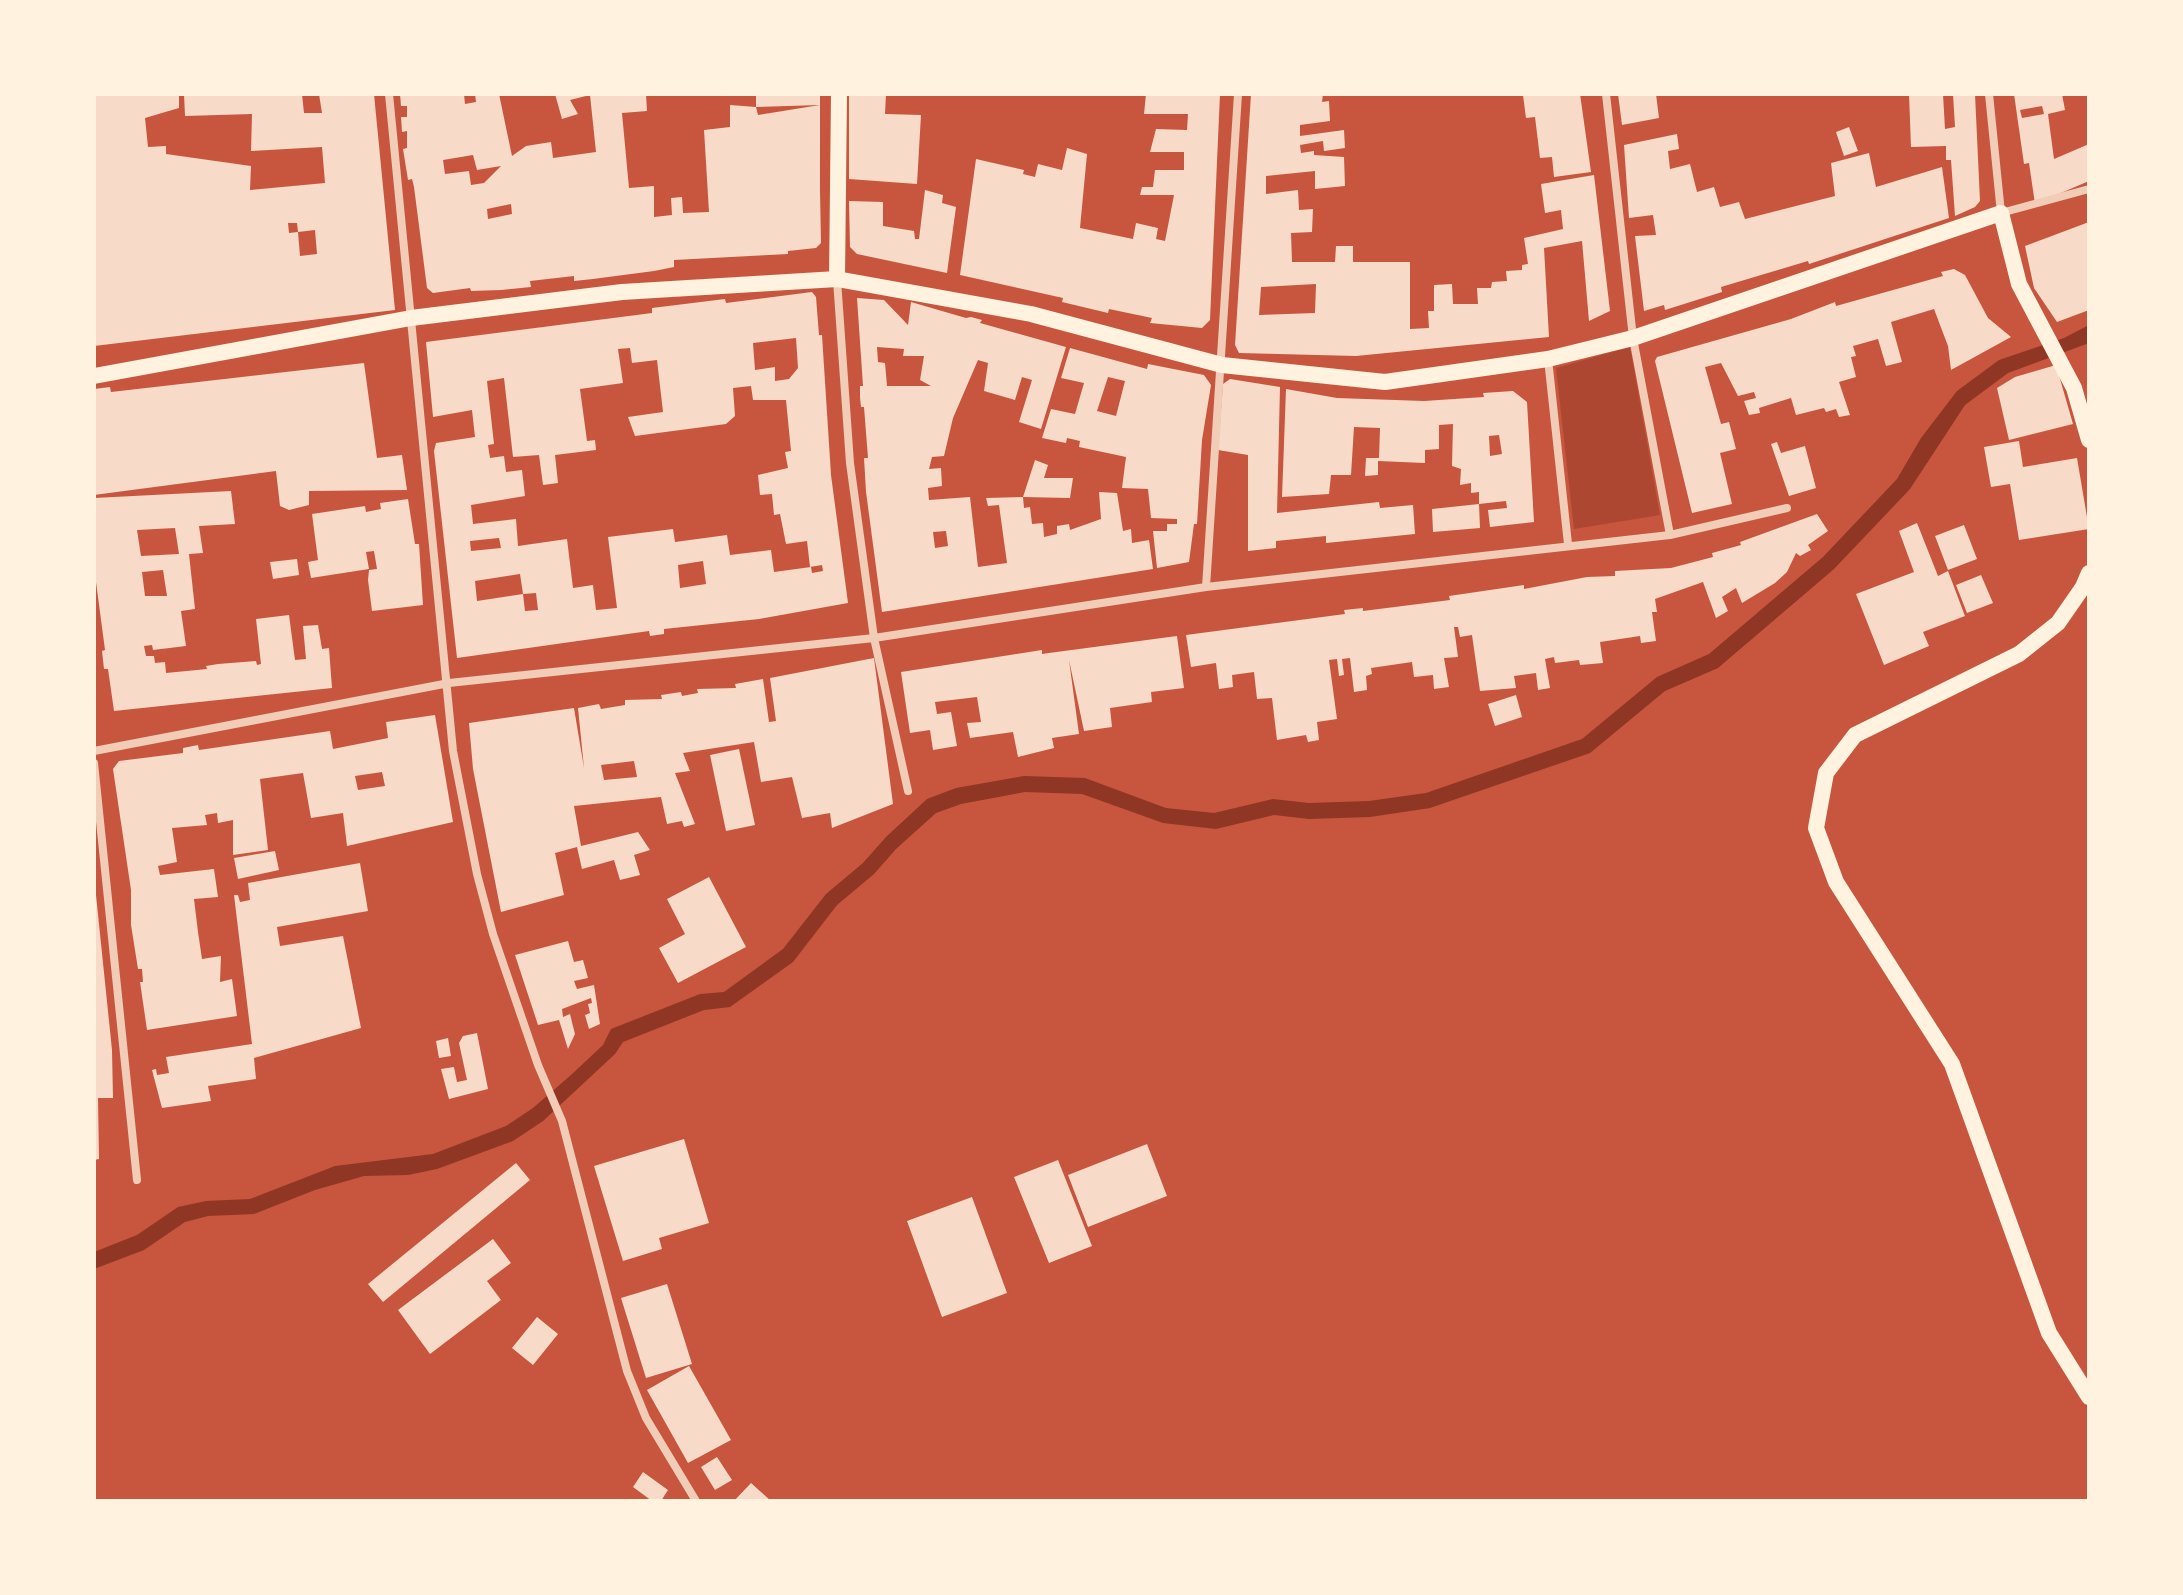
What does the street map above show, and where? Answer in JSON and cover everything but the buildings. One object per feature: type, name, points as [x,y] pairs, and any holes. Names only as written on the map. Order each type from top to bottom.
[{"type":"main road","points":[[837,279],[839,94]]},
{"type":"main road","points":[[94,376],[411,318],[622,292],[837,279],[1031,314],[1222,365],[1385,382],[1548,359],[1633,338],[2001,213],[2019,284],[2074,388],[2089,440]]},
{"type":"main road","points":[[2089,573],[2058,623],[2019,654],[1855,735],[1826,773],[1816,828],[1836,882],[1952,1064],[2049,1333],[2089,1397]]},
{"type":"street","points":[[389,94],[449,683],[453,751],[477,874],[493,934],[538,1065],[562,1121],[627,1371],[646,1418],[696,1501]]},
{"type":"street","points":[[1206,587],[1238,94]]},
{"type":"street","points":[[1606,94],[1633,338],[1670,535]]},
{"type":"street","points":[[1989,94],[2001,213],[2089,189]]},
{"type":"street","points":[[837,279],[850,463],[874,638],[908,791]]},
{"type":"street","points":[[1548,359],[1568,544]]},
{"type":"street","points":[[94,751],[449,683],[874,638],[1206,587],[1568,544],[1670,535],[1787,508]]},
{"type":"street","points":[[94,763],[137,1180]]},
{"type":"shaded area","points":[[2089,325],[2089,343],[2008,373],[1965,405],[1910,489],[1834,569],[1718,668],[1665,691],[1590,753],[1430,808],[1370,817],[1309,819],[1274,815],[1216,829],[1163,823],[1082,794],[1025,792],[961,804],[936,813],[896,849],[874,874],[837,905],[793,962],[730,1007],[704,1010],[623,1042],[615,1054],[543,1121],[513,1141],[437,1169],[408,1175],[364,1176],[315,1190],[254,1214],[208,1216],[185,1222],[144,1250],[94,1269],[94,1252],[137,1235],[178,1207],[206,1201],[250,1199],[335,1166],[433,1154],[506,1126],[533,1108],[571,1075],[603,1045],[611,1029],[700,994],[724,992],[783,949],[826,894],[863,863],[886,837],[927,799],[956,788],[1024,776],[1085,778],[1166,808],[1214,813],[1273,799],[1309,803],[1369,801],[1426,793],[1582,739],[1657,677],[1709,654],[1823,557],[1897,479],[1921,438],[1957,391],[1999,360],[2064,338]]},
{"type":"shaded area","points":[[1630,347],[1660,515],[1574,529],[1556,368]]}]
